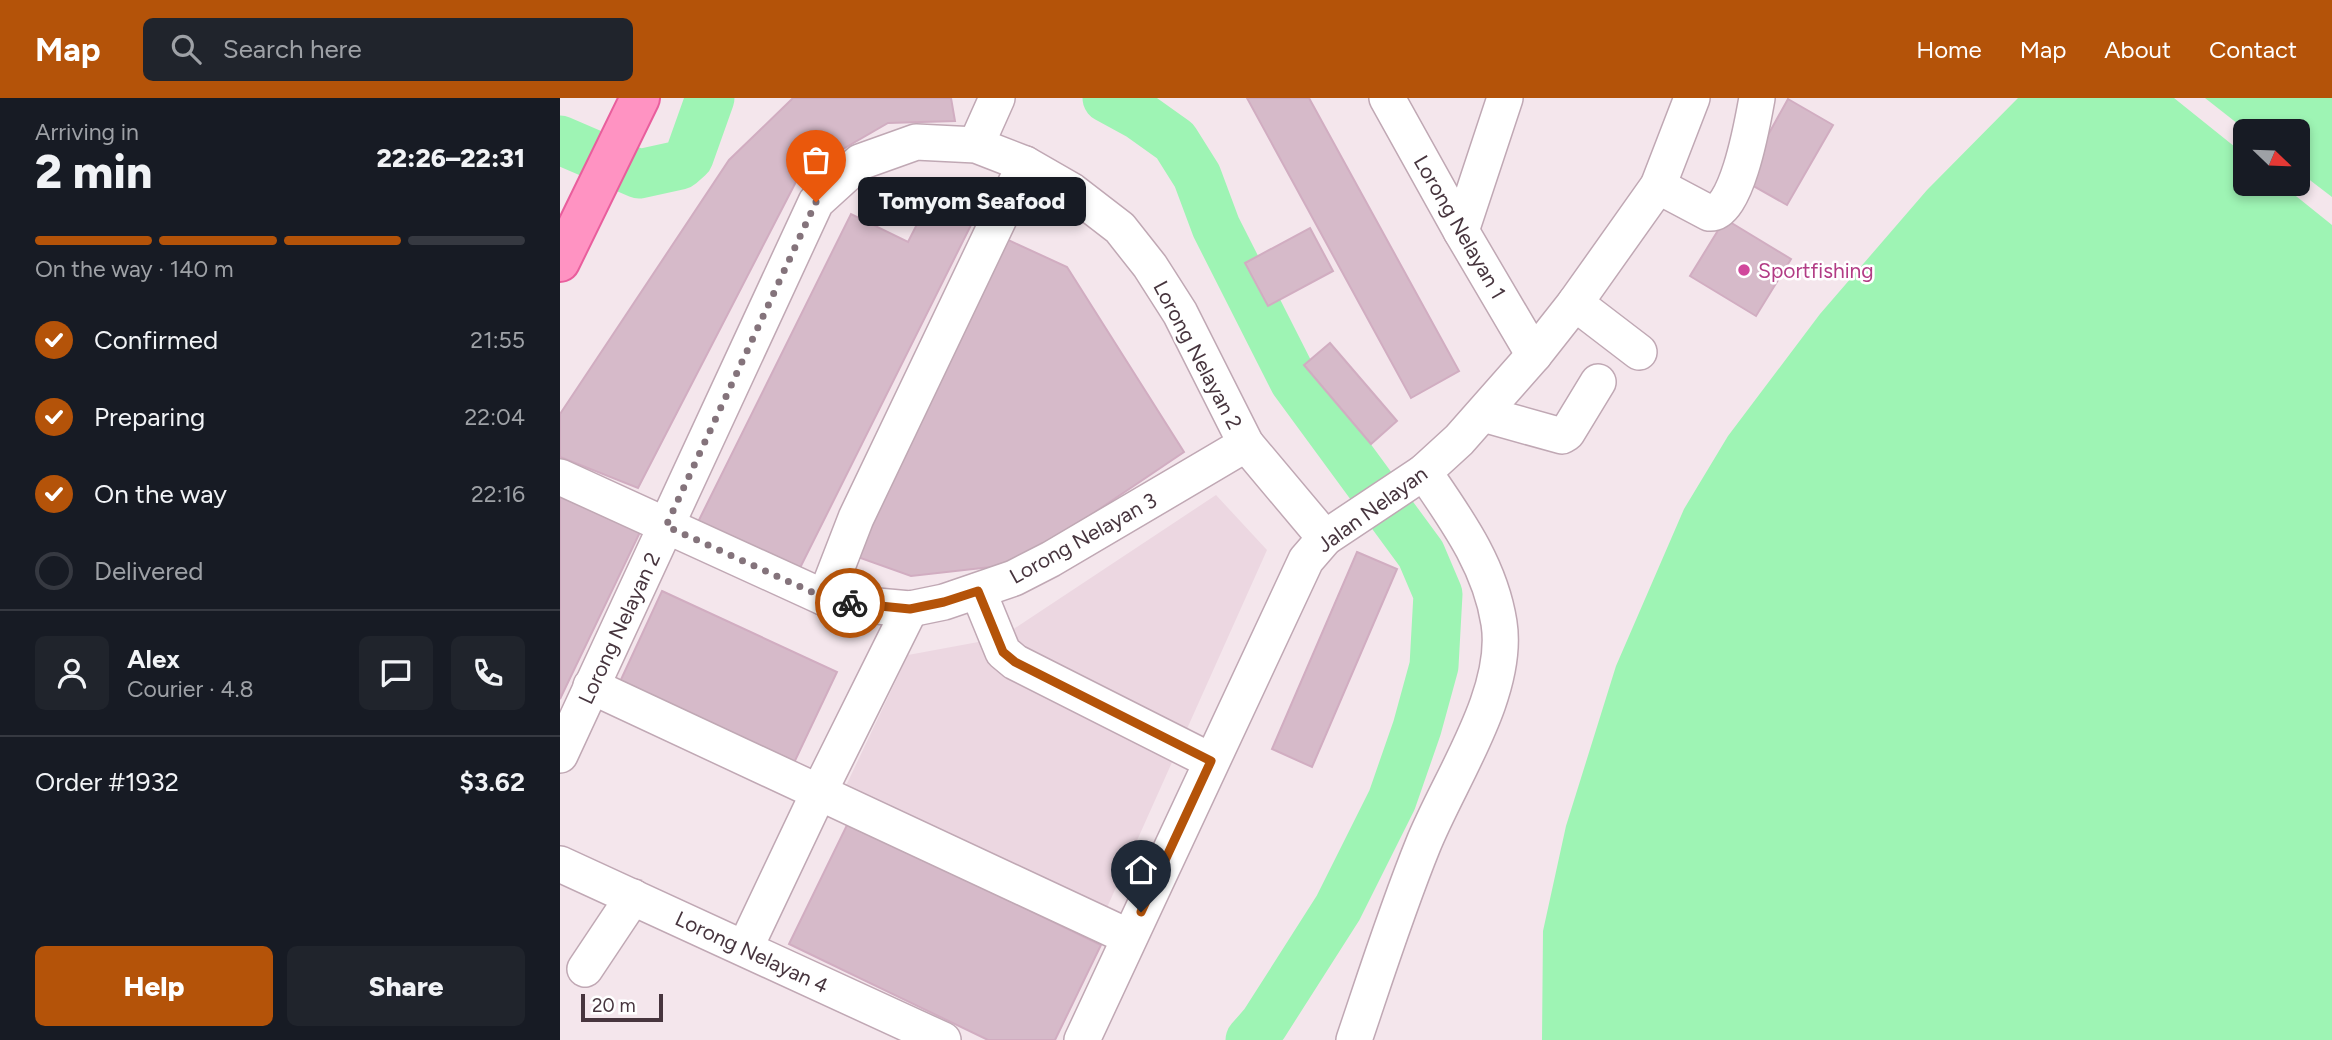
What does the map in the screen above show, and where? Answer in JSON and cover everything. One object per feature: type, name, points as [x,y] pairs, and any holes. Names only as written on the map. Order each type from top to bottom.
[{"type":"main road","points":[[560,262],[640,98]]},
{"type":"street","points":[[975,145],[997,98]]},
{"type":"street","name":"Lorong Nelayan 1","points":[[1387,98],[1534,355]]},
{"type":"street","points":[[1461,231],[1505,98]]},
{"type":"street","name":"Jalan Nelayan","points":[[1082,1040],[1306,560],[1338,529],[1413,479],[1483,414],[1534,355],[1575,303],[1658,186],[1692,98]]},
{"type":"street","points":[[1658,186],[1709,213],[1714,214],[1721,210],[1742,167],[1757,98]]},
{"type":"street","name":"Lorong Nelayan 2","points":[[560,755],[816,202],[860,162],[916,142],[975,145],[1025,164],[1072,191],[1120,228],[1150,266],[1180,313],[1246,444],[1338,529]]},
{"type":"street","points":[[825,598],[856,518],[1025,164]]},
{"type":"street","points":[[1575,303],[1639,352]]},
{"type":"street","points":[[1483,414],[1562,436],[1567,433],[1598,382]]},
{"type":"street","name":"Lorong Nelayan 3","points":[[560,477],[825,598],[866,606],[910,609],[944,602],[1014,578],[1246,444]]},
{"type":"street","points":[[1354,1040],[1423,843],[1483,716],[1495,681],[1500,655],[1499,624],[1484,571],[1471,542],[1413,479]]},
{"type":"street","points":[[978,591],[1003,652],[1015,662],[1211,761]]},
{"type":"street","points":[[745,948],[910,609]]},
{"type":"street","points":[[591,686],[1129,937]]},
{"type":"street","name":"Lorong Nelayan 4","points":[[567,877],[633,897],[943,1040]]},
{"type":"street","points":[[585,969],[633,897]]},
{"type":"shaded area","points":[[2018,98],[2332,98],[2332,1040],[1542,1040],[1543,931],[1566,826],[1616,666],[1684,509],[1728,436],[1820,314],[1927,190]]},
{"type":"shaded area","points":[[1216,495],[1267,550],[1105,912],[843,792],[908,655],[1000,638]]},
{"type":"pier","points":[[2174,98],[2205,98],[2233,120],[2233,145]]},
{"type":"pier","points":[[2310,180],[2332,197],[2332,225],[2296,196],[2310,196]]},
{"type":"building","points":[[793,98],[951,98],[955,121],[888,123],[800,174],[638,488],[560,457],[560,414],[729,160]]},
{"type":"building","points":[[1247,98],[1309,98],[1459,371],[1411,398]]},
{"type":"building","points":[[1788,99],[1833,125],[1787,205],[1743,180]]},
{"type":"building","points":[[938,183],[981,205],[797,574],[697,524],[851,214],[908,242]]},
{"type":"building","points":[[1725,219],[1791,259],[1756,316],[1690,276]]},
{"type":"building","points":[[1310,228],[1333,271],[1268,306],[1245,263]]},
{"type":"building","points":[[1006,239],[1067,267],[1184,452],[1018,564],[911,576],[852,555]]},
{"type":"building","points":[[1330,343],[1397,421],[1371,444],[1304,365]]},
{"type":"building","points":[[560,489],[642,528],[560,699]]},
{"type":"building","points":[[1357,552],[1397,569],[1312,767],[1272,749]]},
{"type":"building","points":[[662,591],[837,672],[792,767],[618,686]]},
{"type":"building","points":[[848,823],[1101,945],[1055,1040],[988,1040],[789,944]]},
{"type":"waterway","points":[[560,140],[639,174],[680,165],[689,157],[710,98]]},
{"type":"waterway","points":[[1107,98],[1140,116],[1175,141],[1197,176],[1216,227],[1294,381],[1421,554],[1438,594],[1434,666],[1417,728],[1392,800],[1338,908],[1264,1024],[1250,1040]]},
{"type":"way so far","points":[[816,202],[666,526],[825,598],[850,603]]},
{"type":"place","name":"Tomyom Seafood","points":[[816,202]]},
{"type":"place","name":"Sportfishing","points":[[1744,270]]},
{"type":"route","points":[[850,603],[910,609],[978,591],[1003,652],[1015,662],[1211,761],[1141,912]]}]
